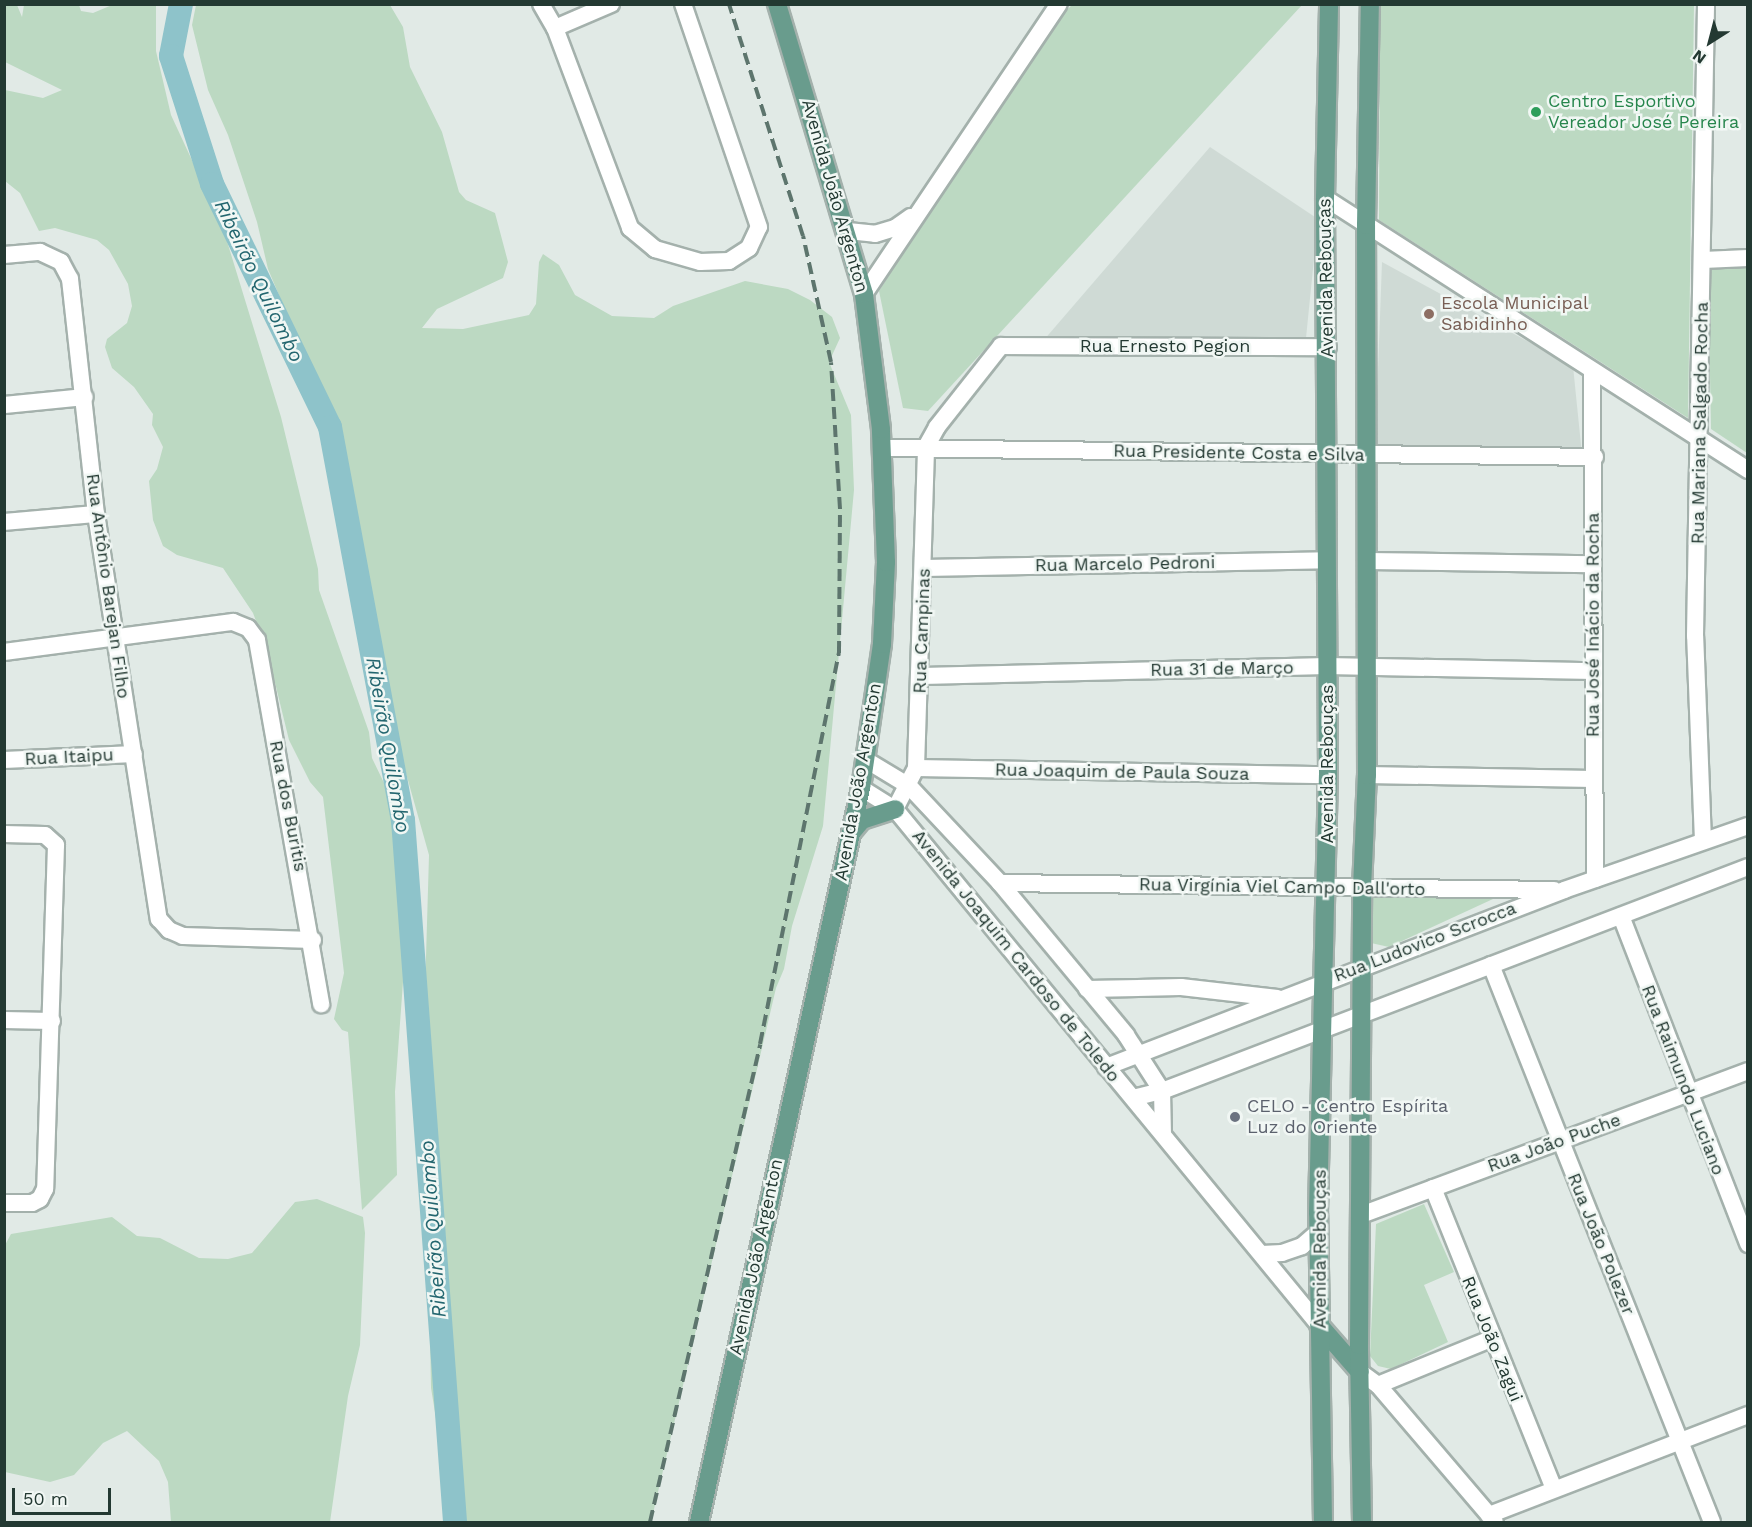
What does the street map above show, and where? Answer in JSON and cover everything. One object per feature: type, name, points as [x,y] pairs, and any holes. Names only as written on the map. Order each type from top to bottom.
[{"type":"main road","name":"Avenida João Argenton","points":[[699,1522],[861,788],[882,644],[886,562],[883,448],[864,294],[848,231],[777,4]]},
{"type":"main road","name":"Avenida Rebouças","points":[[1323,1522],[1318,1232],[1328,775],[1325,456],[1328,347],[1325,198],[1329,4]]},
{"type":"main road","name":"Avenida Rebouças","points":[[1362,1522],[1360,1372],[1362,888],[1368,775],[1366,225],[1370,4]]},
{"type":"main road","points":[[851,833],[862,820],[895,809]]},
{"type":"main road","points":[[1319,1325],[1360,1372]]},
{"type":"street","points":[[541,4],[555,28],[630,228],[655,249],[700,262],[729,261],[749,248],[759,227],[683,4]]},
{"type":"street","points":[[555,28],[611,4]]},
{"type":"street","name":"Rua Mariana Salgado Rocha","points":[[1703,841],[1695,636],[1706,4]]},
{"type":"street","points":[[864,294],[1054,7]]},
{"type":"street","points":[[1325,198],[1748,470]]},
{"type":"street","points":[[848,231],[875,234],[895,228],[919,212]]},
{"type":"street","name":"Rua Antônio Barejan Filho","points":[[4,255],[40,252],[61,262],[70,279],[85,397],[96,514],[113,639],[134,754],[159,919],[169,930],[183,936],[313,940]]},
{"type":"street","points":[[1703,260],[1748,258]]},
{"type":"street","name":"Rua Ernesto Pegion","points":[[926,447],[937,427],[1001,346],[1328,347]]},
{"type":"street","name":"Rua José Inácio da Rocha","points":[[1592,371],[1595,457],[1592,564],[1595,879]]},
{"type":"street","points":[[4,405],[85,397]]},
{"type":"street","name":"Rua Campinas","points":[[895,809],[909,786],[916,768],[922,676],[926,447]]},
{"type":"street","name":"Rua Presidente Costa e Silva","points":[[883,448],[1325,456],[1595,457]]},
{"type":"street","points":[[4,522],[96,514]]},
{"type":"street","name":"Rua Marcelo Pedroni","points":[[924,568],[1327,560]]},
{"type":"street","points":[[1367,561],[1592,564]]},
{"type":"street","name":"Rua dos Buritis","points":[[113,639],[233,622],[248,628],[257,640],[313,940],[321,1004]]},
{"type":"street","points":[[4,651],[113,639]]},
{"type":"street","name":"Rua 31 de Março","points":[[922,676],[1327,666],[1594,671]]},
{"type":"street","name":"Rua Itaipu","points":[[4,760],[134,754]]},
{"type":"street","name":"Avenida Joaquim Cardoso de Toledo","points":[[866,760],[909,786],[1000,883],[1141,1054],[1162,1091],[1163,1134]]},
{"type":"street","name":"Rua Joaquim de Paula Souza","points":[[916,768],[1328,775]]},
{"type":"street","points":[[1368,775],[1593,779]]},
{"type":"street","name":"Avenida Joaquim Cardoso de Toledo","points":[[861,788],[895,809],[1319,1325]]},
{"type":"street","name":"Rua Ludovico Scrocca","points":[[1106,1067],[1278,998],[1564,890],[1748,826]]},
{"type":"street","points":[[4,834],[45,835],[52,838],[56,845],[45,1189],[40,1199],[32,1203],[4,1203]]},
{"type":"street","points":[[1133,1098],[1162,1091],[1747,869]]},
{"type":"street","name":"Rua Virgínia Viel Campo Dall'orto","points":[[1000,883],[1564,890]]},
{"type":"street","name":"Rua Raimundo Luciano","points":[[1621,916],[1687,1095],[1748,1244]]},
{"type":"street","name":"Rua João Polezer","points":[[1491,965],[1712,1522]]},
{"type":"street","points":[[1087,989],[1181,987],[1278,998]]},
{"type":"street","points":[[4,1020],[52,1021]]},
{"type":"street","name":"Rua João Puche","points":[[1361,1215],[1748,1071]]},
{"type":"street","name":"Rua João Zagui","points":[[1432,1188],[1491,1339],[1554,1489]]},
{"type":"street","points":[[1262,1254],[1282,1253],[1302,1246],[1318,1232]]},
{"type":"street","points":[[1378,1385],[1491,1339]]},
{"type":"street","points":[[1360,1372],[1378,1385],[1492,1519],[1554,1489],[1748,1414]]},
{"type":"shaded area","points":[[1210,147],[1318,219],[1306,338],[1043,341]]},
{"type":"shaded area","name":"Escola Municipal Sabidinho","points":[[1382,262],[1573,366],[1582,455],[1375,453]]},
{"type":"green space","points":[[4,5],[17,5],[22,17],[24,5],[79,5],[81,11],[93,13],[112,5],[156,5],[156,51],[171,115],[222,225],[281,417],[318,569],[319,590],[369,732],[372,758],[397,810],[409,863],[409,962],[403,982],[395,1092],[397,1175],[362,1210],[348,1032],[342,1030],[334,1019],[344,973],[323,797],[310,782],[289,740],[267,650],[253,613],[223,568],[177,555],[163,546],[153,520],[149,481],[157,469],[163,447],[152,425],[153,414],[134,387],[112,368],[105,347],[107,339],[127,323],[132,306],[128,284],[109,250],[97,240],[55,228],[39,231],[20,193],[5,181],[5,90],[43,98],[62,90],[5,62]]},
{"type":"green space","points":[[196,5],[390,5],[403,27],[410,67],[442,132],[459,192],[466,200],[495,213],[508,262],[503,278],[437,309],[422,328],[463,329],[529,315],[536,304],[539,262],[543,254],[559,265],[575,295],[612,316],[654,318],[673,306],[745,281],[788,289],[810,300],[832,317],[840,338],[829,362],[851,415],[854,490],[823,826],[792,926],[784,969],[776,988],[651,1522],[448,1522],[449,1497],[431,1388],[429,1284],[420,1161],[429,855],[402,759],[391,739],[380,675],[346,541],[321,395],[268,269],[257,222],[228,135],[208,90],[192,25]]},
{"type":"green space","points":[[1072,5],[1302,5],[928,411],[903,408],[879,291],[1046,30]]},
{"type":"green space","name":"Centro Esportivo Vereador José Pereira","points":[[1380,5],[1694,5],[1688,418],[1379,220]]},
{"type":"green space","points":[[1747,263],[1747,453],[1711,429],[1708,265]]},
{"type":"green space","points":[[1373,892],[1506,893],[1389,947],[1371,943]]},
{"type":"green space","points":[[317,1199],[363,1217],[365,1233],[360,1345],[348,1396],[330,1522],[171,1522],[168,1482],[159,1461],[127,1431],[103,1443],[74,1475],[50,1482],[5,1472],[4,1247],[11,1234],[112,1217],[137,1236],[160,1238],[199,1258],[228,1259],[252,1253],[295,1202]]},
{"type":"green space","points":[[1424,1204],[1454,1272],[1424,1285],[1448,1342],[1391,1369],[1378,1366],[1370,1356],[1376,1224]]},
{"type":"waterway","name":"Ribeirão Quilombo","points":[[181,4],[171,56],[212,184],[330,427],[403,820],[455,1522]]},
{"type":"railway","points":[[650,1522],[760,1044],[839,653],[840,509],[831,362],[803,236],[729,4]]},
{"type":"place","name":"Centro Esportivo Vereador José Pereira","points":[[1536,112]]},
{"type":"place","name":"Escola Municipal Sabidinho","points":[[1429,314]]},
{"type":"place","name":"CELO - Centro Espírita Luz do Oriente","points":[[1235,1117]]}]
